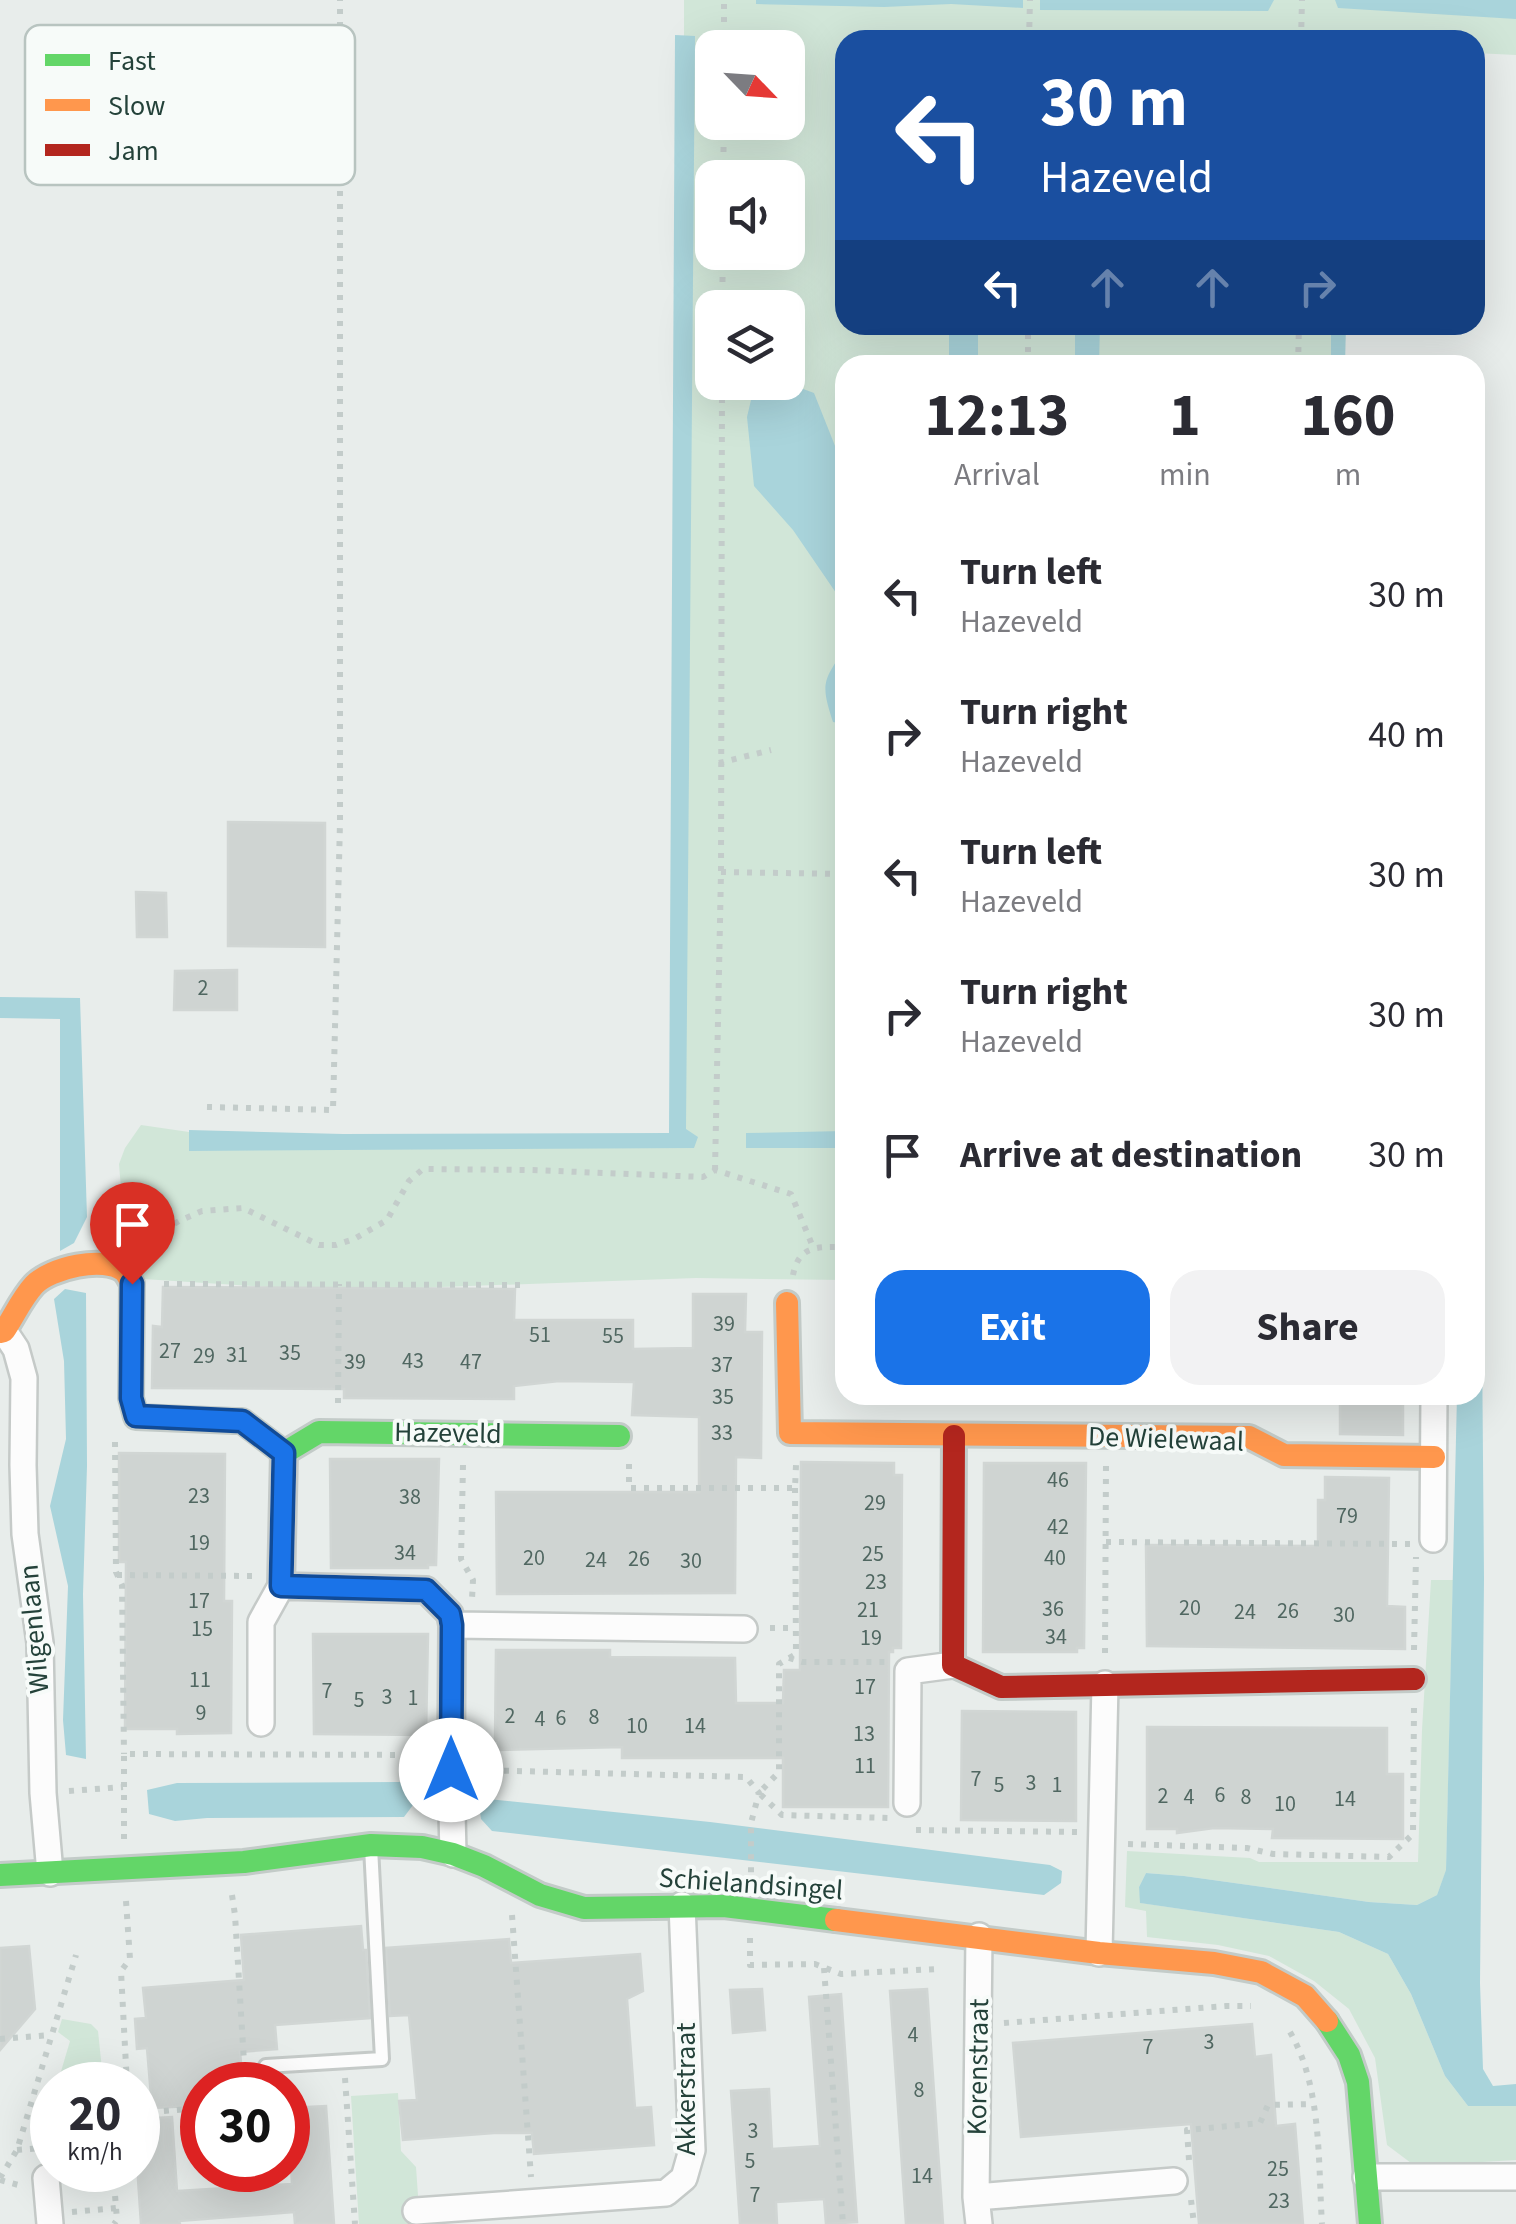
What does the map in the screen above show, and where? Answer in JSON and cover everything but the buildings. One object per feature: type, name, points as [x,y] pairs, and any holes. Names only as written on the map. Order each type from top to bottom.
[{"type":"street","points":[[106,1265],[125,1271],[132,1284],[131,1398],[136,1416],[242,1421],[284,1453],[281,1581],[261,1622],[261,1723]]},
{"type":"street","name":"Wilgenlaan","points":[[50,1873],[43,1793],[40,1642],[23,1502],[24,1378],[16,1349],[2,1331],[44,1276],[76,1266],[106,1265]]},
{"type":"street","points":[[788,1303],[790,1433],[798,1434]]},
{"type":"street","points":[[1433,1539],[1434,1405]]},
{"type":"street","name":"Hazeveld","points":[[284,1453],[319,1432],[619,1436]]},
{"type":"street","name":"De Wielewaal","points":[[798,1434],[1249,1437],[1284,1456],[1434,1457]]},
{"type":"street","points":[[953,1665],[954,1436]]},
{"type":"street","points":[[281,1581],[426,1590],[462,1625],[744,1628]]},
{"type":"street","points":[[454,1854],[451,1770],[462,1625]]},
{"type":"street","points":[[900,1810],[908,1671],[953,1665],[1001,1687],[1414,1679]]},
{"type":"street","points":[[1099,1953],[1105,1684]]},
{"type":"street","name":"Schielandsingel","points":[[0,1875],[230,1862],[371,1845],[422,1846],[454,1854],[561,1903],[584,1908],[724,1906],[1099,1953],[1214,1963],[1261,1972],[1305,1996],[1336,2032],[1348,2056],[1358,2082],[1370,2224]]},
{"type":"street","name":"Akkerstraat","points":[[416,2211],[666,2193],[684,2178],[692,2150],[682,1905]]},
{"type":"street","name":"Korenstraat","points":[[979,1936],[979,2224]]},
{"type":"street","points":[[976,2197],[1181,2175]]},
{"type":"street","points":[[1366,2177],[1516,2177]]},
{"type":"street","points":[[47,2192],[49,2219]]},
{"type":"lane","points":[[310,2064],[382,2060],[371,1845]]},
{"type":"path","points":[[724,0],[724,30]]},
{"type":"path","points":[[1028,30],[1030,0]]},
{"type":"path","points":[[1302,0],[1302,30]]},
{"type":"path","points":[[206,1108],[332,1110],[340,822],[340,185]]},
{"type":"path","points":[[716,1170],[722,400]]},
{"type":"path","points":[[720,763],[771,750]]},
{"type":"path","points":[[720,872],[835,874]]},
{"type":"path","points":[[106,1265],[202,1211],[242,1208],[319,1245],[336,1245],[387,1220],[409,1181],[423,1169],[704,1176],[716,1170],[792,1194],[813,1247]]},
{"type":"path","points":[[788,1303],[796,1262],[813,1247],[835,1247]]},
{"type":"path","points":[[132,1284],[522,1284]]},
{"type":"path","points":[[338,1432],[339,1284]]},
{"type":"path","points":[[125,2062],[121,1971],[130,1959],[124,1870],[122,1585],[117,1575],[115,1428],[134,1409]]},
{"type":"path","points":[[462,1625],[473,1580],[461,1559],[464,1434]]},
{"type":"path","points":[[751,1864],[751,1823],[760,1793],[778,1772],[779,1664],[796,1654],[794,1488],[798,1434]]},
{"type":"path","points":[[619,1436],[629,1450],[629,1488],[794,1488]]},
{"type":"path","points":[[1105,1684],[1106,1436]]},
{"type":"path","points":[[124,1754],[438,1755],[451,1770],[746,1777],[782,1816],[900,1810],[913,1830],[1086,1832],[1102,1844],[1390,1857],[1413,1834],[1416,1554],[1423,1547],[1106,1542]]},
{"type":"path","points":[[117,1575],[281,1581]]},
{"type":"path","points":[[789,1658],[802,1662],[898,1662],[908,1671]]},
{"type":"path","points":[[43,1793],[122,1787]]},
{"type":"path","points":[[230,1862],[244,2062]]},
{"type":"path","points":[[524,1887],[512,1914],[533,2203]]},
{"type":"path","points":[[0,2178],[17,2150],[76,1955]]},
{"type":"path","points":[[824,1968],[843,2224]]},
{"type":"path","points":[[978,2025],[1226,2006],[1258,2008]]},
{"type":"path","points":[[1278,2022],[1290,2032],[1304,2055],[1314,2104],[1322,2224]]},
{"type":"path","points":[[0,2039],[51,2036]]},
{"type":"path","points":[[344,2062],[355,2224]]},
{"type":"path","points":[[1181,2175],[1187,2130],[1260,2123],[1268,2105],[1314,2104]]},
{"type":"path","points":[[17,2150],[30,2149]]},
{"type":"path","points":[[114,2224],[115,2192]]},
{"type":"path","points":[[49,2219],[116,2208]]},
{"type":"green space","points":[[684,0],[1516,0],[1516,55],[1485,53],[1485,30],[835,30],[835,335],[1340,335],[1340,355],[835,355],[835,1142],[746,1142],[746,1148],[835,1148],[835,1280],[696,1278],[331,1291],[143,1279],[124,1226],[119,1164],[141,1125],[189,1132],[675,1140]]},
{"type":"green space","points":[[1431,1580],[1453,1580],[1446,1871],[1437,1895],[1417,1905],[1369,1902],[1146,1873],[1139,1887],[1141,1903],[1339,1932],[1388,1954],[1411,1994],[1445,2076],[1468,2106],[1516,2106],[1516,2160],[1415,2166],[1387,2145],[1375,2058],[1349,2009],[1314,1981],[1269,1956],[1218,1945],[1147,1937],[1146,1911],[1125,1907],[1127,1851],[1250,1858],[1259,1862],[1418,1862]]},
{"type":"green space","points":[[62,2019],[91,2024],[98,2031],[101,2062],[64,2062],[70,2041],[58,2032]]},
{"type":"green space","points":[[398,2093],[401,2151],[416,2167],[420,2224],[359,2224],[351,2096]]},
{"type":"water","points":[[756,0],[1023,0],[1023,8],[756,4]]},
{"type":"water","points":[[1040,0],[1274,0],[1268,11],[1040,10]]},
{"type":"water","points":[[1335,0],[1516,0],[1516,19],[1338,8]]},
{"type":"water","points":[[675,35],[695,36],[686,1129],[698,1137],[694,1148],[189,1151],[189,1130],[343,1134],[669,1133]]},
{"type":"water","points":[[949,335],[978,335],[978,355],[949,355]]},
{"type":"water","points":[[1075,335],[1100,335],[1099,355],[1075,355]]},
{"type":"water","points":[[1331,335],[1346,335],[1345,355],[1331,355]]},
{"type":"water","points":[[805,390],[814,393],[835,446],[835,591],[793,530],[754,486],[747,417],[751,400],[805,400]]},
{"type":"water","points":[[835,664],[835,722],[825,691]]},
{"type":"water","points":[[0,997],[80,998],[87,1217],[74,1243],[60,1251],[60,1019],[0,1018]]},
{"type":"water","points":[[835,1131],[835,1148],[746,1148],[746,1133]]},
{"type":"water","points":[[65,1289],[86,1293],[86,1759],[66,1755],[63,1720],[68,1586],[50,1506],[66,1439],[64,1361],[54,1299]]},
{"type":"water","points":[[1457,1405],[1483,1405],[1483,2069],[1493,2086],[1516,2084],[1516,2106],[1468,2106],[1445,2076],[1411,1994],[1388,1954],[1339,1932],[1140,1903],[1139,1887],[1146,1873],[1417,1905],[1437,1895],[1446,1870]]},
{"type":"water","points":[[400,1782],[416,1801],[404,1817],[175,1821],[149,1814],[147,1790],[177,1783]]},
{"type":"water","points":[[478,1798],[710,1822],[1050,1865],[1062,1871],[1061,1883],[1044,1895],[492,1831],[481,1819]]},
{"type":"traffic: fast","points":[[235,1421],[242,1421],[284,1453],[319,1432],[619,1436]]},
{"type":"traffic: fast","points":[[0,1875],[244,1862],[371,1845],[422,1847],[453,1854],[540,1895],[584,1908],[724,1906],[836,1920]]},
{"type":"traffic: fast","points":[[1327,2021],[1349,2055],[1358,2082],[1370,2224]]},
{"type":"traffic: slow","points":[[0,1332],[34,1285],[52,1273],[91,1264],[115,1266],[124,1271],[132,1284],[131,1398],[136,1417],[235,1421]]},
{"type":"traffic: slow","points":[[787,1303],[790,1433],[1249,1437],[1284,1455],[1434,1457]]},
{"type":"traffic: slow","points":[[836,1920],[1099,1953],[1214,1963],[1261,1972],[1305,1996],[1327,2021]]},
{"type":"traffic: jam","points":[[954,1436],[953,1665],[1001,1687],[1414,1679]]},
{"type":"route","points":[[132,1284],[131,1398],[136,1416],[242,1421],[284,1453],[281,1586],[426,1590],[450,1614],[451,1770]]}]
